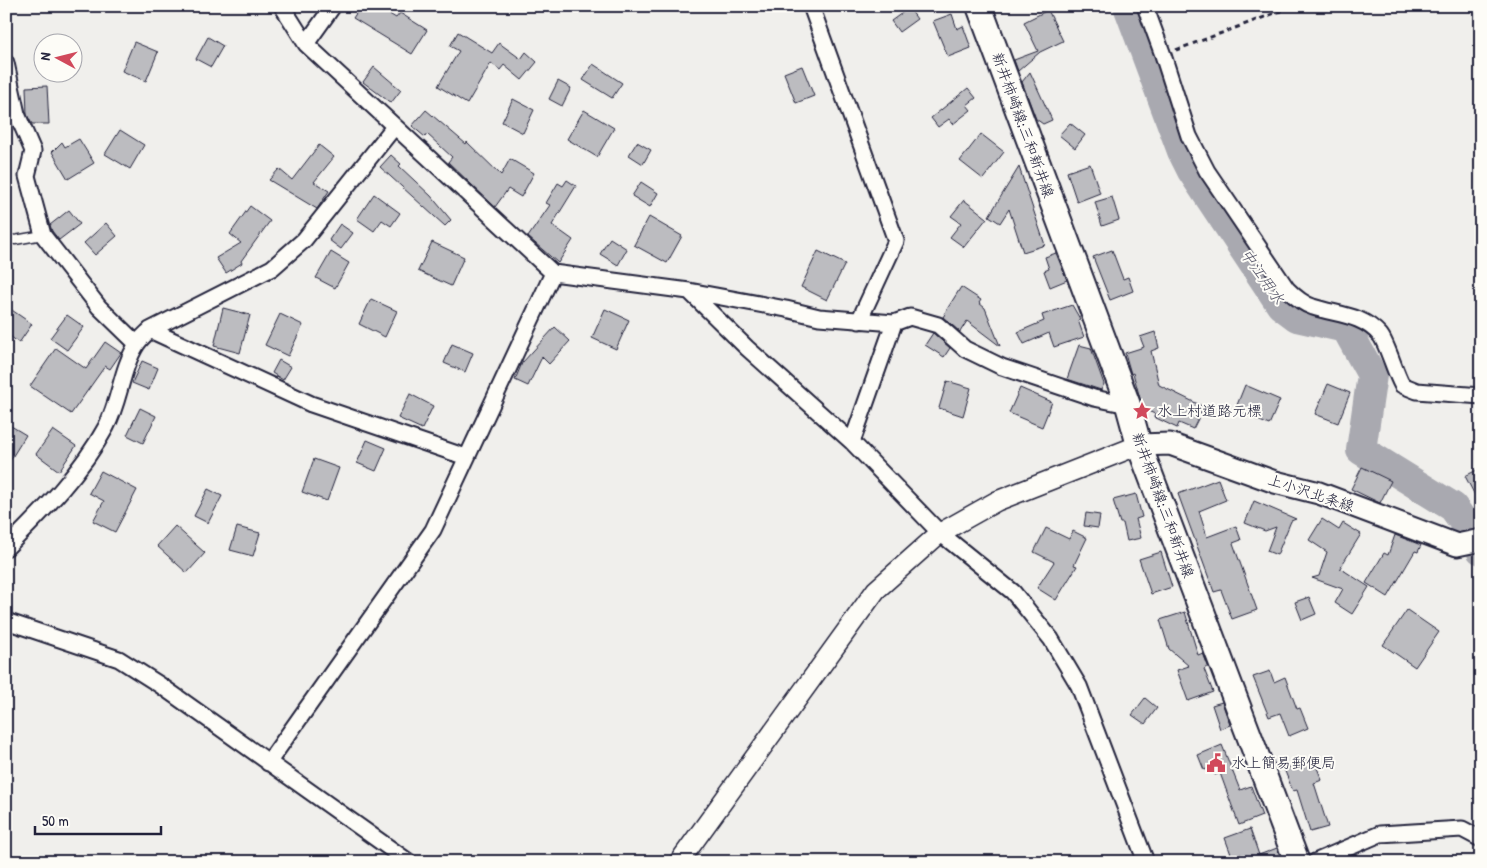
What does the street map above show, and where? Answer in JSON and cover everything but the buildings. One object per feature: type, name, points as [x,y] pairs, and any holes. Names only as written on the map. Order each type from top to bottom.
[{"type":"main road","name":"新井柿崎線;三和新井線","points":[[979,6],[1128,404],[1139,445],[1297,862]]},
{"type":"main road","name":"上小沢北条線","points":[[1139,445],[1170,444],[1275,482],[1319,494],[1457,545],[1481,540]]},
{"type":"street","points":[[282,6],[306,44],[553,273],[689,291],[819,317],[894,323],[910,317],[938,325],[965,348],[1002,367],[1094,398],[1128,404]]},
{"type":"street","points":[[306,44],[333,6]]},
{"type":"street","points":[[811,6],[896,241],[859,321]]},
{"type":"street","points":[[1144,6],[1163,55],[1189,136],[1208,172],[1287,289],[1297,299],[1312,307],[1356,318],[1370,324],[1382,337],[1402,385],[1416,391],[1481,396]]},
{"type":"street","points":[[6,63],[17,114],[33,151],[27,176],[42,235],[99,307],[137,344]]},
{"type":"street","points":[[6,548],[46,508],[89,456],[107,425],[137,344],[150,330],[184,311],[272,268],[304,240],[394,127]]},
{"type":"street","points":[[268,763],[432,530],[553,273]]},
{"type":"street","points":[[689,291],[747,348],[852,442],[940,533],[1013,592],[1051,639],[1079,686],[1146,862]]},
{"type":"street","points":[[852,442],[894,323]]},
{"type":"street","points":[[150,330],[311,404],[466,457]]},
{"type":"street","points":[[679,862],[876,590],[940,533],[997,501],[1139,445]]},
{"type":"street","points":[[6,621],[119,659],[160,684],[409,862]]},
{"type":"street","points":[[1315,862],[1380,834],[1462,829],[1481,839]]},
{"type":"lane","points":[[6,238],[15,240],[42,235]]},
{"type":"path","points":[[1163,55],[1294,6]]},
{"type":"waterway","name":"中江用水","points":[[1128,6],[1182,151],[1192,171],[1281,305],[1297,317],[1346,328],[1372,375],[1361,450],[1453,507],[1479,543],[1481,550]]},
{"type":"place","name":"水上村道路元標","points":[[1142,411]]},
{"type":"place","name":"水上簡易郵便局","points":[[1216,763]]}]
